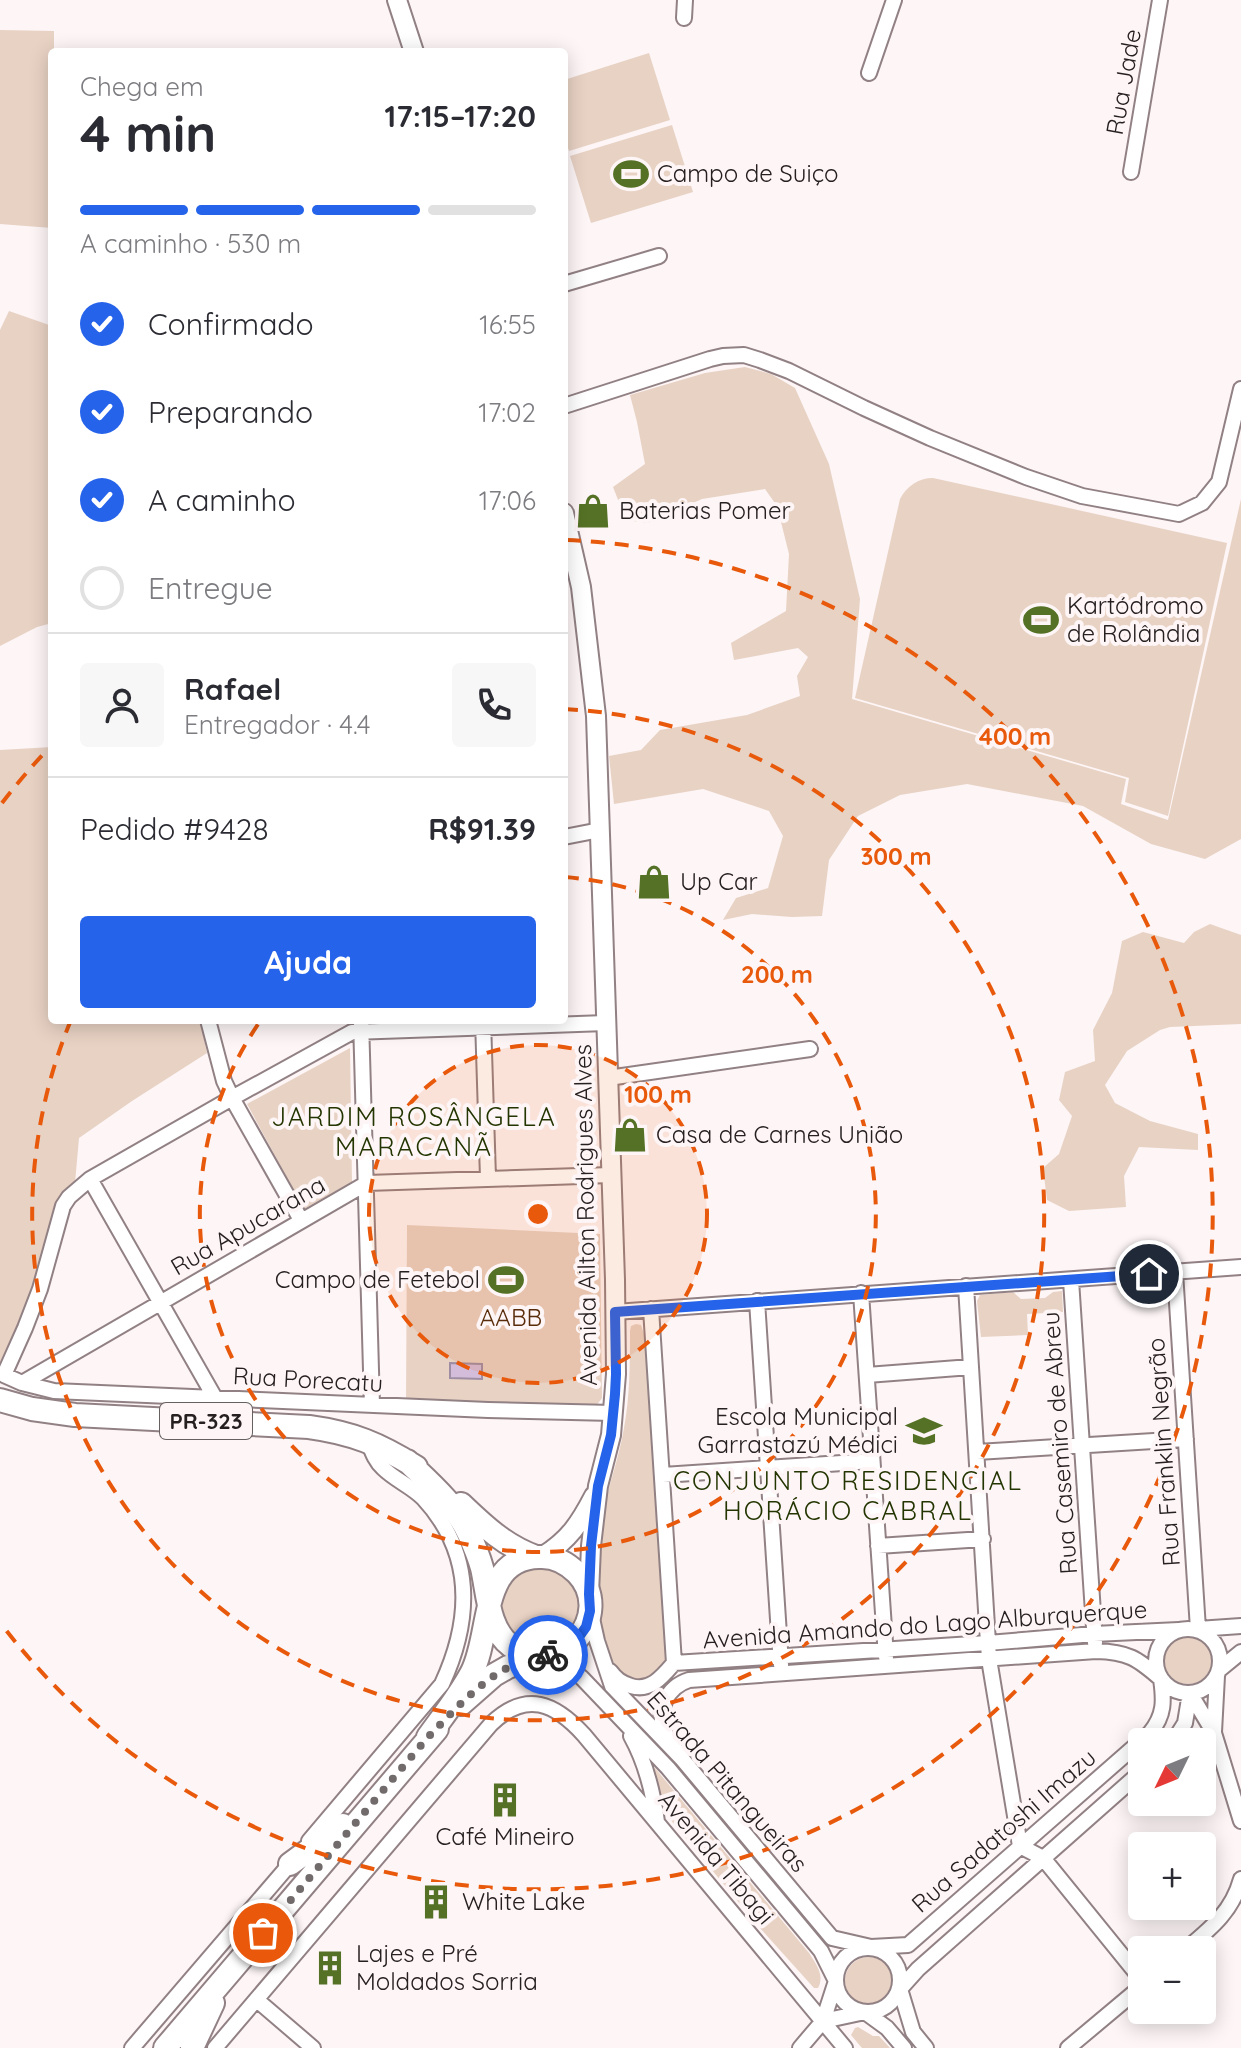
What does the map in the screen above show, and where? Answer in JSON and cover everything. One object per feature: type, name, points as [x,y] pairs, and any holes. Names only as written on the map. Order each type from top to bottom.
[{"type":"highway","name":"PR-323","points":[[0,1400],[32,1409],[75,1415],[337,1431],[367,1440],[407,1461],[429,1475],[497,1537],[522,1552],[540,1556]]},
{"type":"highway","name":"PR-323","points":[[407,1461],[461,1519],[481,1565],[490,1605]]},
{"type":"highway","points":[[165,2048],[428,1737],[473,1670],[493,1590],[504,1571],[514,1563],[540,1556],[570,1566],[582,1578],[589,1602],[582,1635],[555,1654],[537,1656],[494,1675],[428,1737]]},
{"type":"highway","points":[[490,1605],[498,1632],[508,1643],[537,1656]]},
{"type":"highway","points":[[290,1864],[370,1806]]},
{"type":"highway","points":[[192,2048],[226,1977]]},
{"type":"main road","points":[[397,0],[413,48]]},
{"type":"main road","name":"Avenida Ailton Rodrigues Alves","points":[[568,529],[590,656],[596,716],[608,1078],[616,1374],[609,1443],[598,1486]]},
{"type":"main road","points":[[540,1556],[560,1545],[572,1533],[598,1486]]},
{"type":"main road","points":[[589,1602],[598,1486]]},
{"type":"street","points":[[684,18],[685,0]]},
{"type":"street","points":[[869,73],[894,0]]},
{"type":"street","name":"Rua Jade","points":[[1131,172],[1160,0]]},
{"type":"street","points":[[568,283],[659,256]]},
{"type":"street","points":[[568,405],[710,359],[744,355],[789,371],[864,408],[1026,477],[1082,496],[1179,514],[1202,503],[1219,482],[1241,389]]},
{"type":"street","points":[[568,836],[600,830]]},
{"type":"street","points":[[568,1023],[606,1023]]},
{"type":"street","points":[[209,1024],[224,1081],[301,1220]]},
{"type":"street","points":[[215,1398],[90,1179],[361,1026],[442,1024]]},
{"type":"street","points":[[483,1024],[488,1178]]},
{"type":"street","points":[[361,1026],[372,1405]]},
{"type":"street","points":[[608,1078],[810,1049]]},
{"type":"street","name":"Rua Apucarana","points":[[22,1383],[367,1183],[611,1175]]},
{"type":"street","name":"Rua Porecatu","points":[[90,1179],[63,1206],[40,1289],[4,1375],[54,1391],[613,1413]]},
{"type":"street","points":[[615,1312],[1241,1267]]},
{"type":"street","name":"Rua Franklin Negrão","points":[[1175,1272],[1198,1629]]},
{"type":"street","name":"Rua Casemiro de Abreu","points":[[1071,1280],[1096,1651]]},
{"type":"street","points":[[966,1286],[989,1659],[1020,1846],[1043,1858],[1128,1965]]},
{"type":"street","points":[[861,1293],[887,1666]]},
{"type":"street","points":[[757,1301],[781,1673]]},
{"type":"street","points":[[604,1663],[621,1683],[639,1688],[653,1684],[674,1663],[651,1309]]},
{"type":"street","points":[[867,1375],[971,1367]]},
{"type":"street","points":[[977,1452],[1186,1439]]},
{"type":"street","points":[[132,2048],[442,1684],[454,1657],[461,1633],[464,1595],[453,1542],[439,1517],[421,1496],[383,1468],[367,1440]]},
{"type":"street","points":[[663,1475],[872,1461]]},
{"type":"street","points":[[878,1546],[983,1539]]},
{"type":"street","name":"Estrada Pitangueiras","points":[[589,1602],[612,1686],[683,1760],[832,1938],[871,1947]]},
{"type":"street","points":[[1241,1626],[1179,1630],[1167,1636],[1159,1647],[1156,1660],[1161,1679],[1171,1688],[1190,1693],[1208,1686],[1241,1652]]},
{"type":"street","points":[[1198,1629],[1217,1646],[1220,1658],[1214,1728]]},
{"type":"street","name":"Avenida Amando do Lago Alburquerque","points":[[674,1663],[1179,1630]]},
{"type":"street","name":"Avenida Amando do Lago Alburquerque","points":[[683,1760],[665,1732],[662,1714],[668,1694],[678,1683],[689,1680],[1096,1651],[1130,1656],[1161,1679]]},
{"type":"street","name":"Estrada Pitangueiras","points":[[537,1656],[572,1670],[582,1678],[668,1768],[821,1951],[836,1981]]},
{"type":"street","name":"Rua Sadatoshi Imazu","points":[[871,1947],[908,1945],[1150,1733],[1160,1719],[1165,1703],[1161,1679]]},
{"type":"street","points":[[1190,1693],[1211,1728]]},
{"type":"street","points":[[1182,1728],[1190,1693]]},
{"type":"street","name":"Avenida Tibagi","points":[[257,2000],[491,1724],[512,1708],[533,1703],[545,1705],[568,1718],[845,2048]]},
{"type":"street","points":[[620,1719],[645,1764],[657,1822]]},
{"type":"street","points":[[1216,1740],[1241,1821]]},
{"type":"street","name":"Rua Sadatoshi Imazu","points":[[900,1989],[918,1969],[1128,1783]]},
{"type":"street","points":[[1200,1936],[1238,1898],[1241,1879]]},
{"type":"street","points":[[800,2048],[823,2021],[838,1968],[846,1956],[857,1949],[871,1947],[893,1959],[899,1970],[900,1989],[913,2032],[926,2048]]},
{"type":"street","points":[[836,1981],[843,1999],[852,2008],[865,2012],[887,2028],[904,2048]]},
{"type":"street","points":[[823,2021],[884,2009],[900,1989]]},
{"type":"street","points":[[1068,2048],[1128,1995]]},
{"type":"street","points":[[215,2048],[257,2000],[313,2048]]},
{"type":"green space","points":[[0,30],[54,31],[54,48],[48,48],[48,228],[0,224]]},
{"type":"green space","name":"Campo de Suiço","points":[[649,53],[670,120],[569,151],[568,79]]},
{"type":"green space","name":"Campo de Suiço","points":[[672,125],[693,192],[591,223],[570,156]]},
{"type":"green space","points":[[9,311],[48,325],[48,624],[0,646],[0,330]]},
{"type":"green space","points":[[745,367],[771,374],[795,388],[829,464],[860,599],[852,699],[1126,779],[1121,804],[1168,820],[1241,499],[1241,839],[1205,859],[1151,844],[1083,806],[967,784],[900,795],[858,816],[829,860],[822,916],[752,914],[723,920],[736,898],[768,888],[783,836],[769,811],[703,789],[614,804],[609,756],[641,750],[660,730],[747,715],[800,696],[797,676],[808,657],[798,648],[734,660],[731,643],[786,611],[789,554],[777,506],[765,489],[702,499],[647,523],[626,520],[613,487],[645,464],[630,395],[705,373]]},
{"type":"green space","name":"Kartódromo de Rolândia","points":[[933,478],[1227,543],[1168,816],[1125,802],[1129,778],[855,698],[900,499],[914,484]]},
{"type":"green space","points":[[48,747],[48,1024],[201,1024],[207,1053],[79,1138],[74,1194],[33,1324],[0,1368],[0,750]]},
{"type":"green space","points":[[1210,924],[1241,935],[1241,1024],[1160,1030],[1127,1051],[1105,1085],[1115,1103],[1150,1121],[1198,1134],[1198,1150],[1139,1147],[1124,1176],[1126,1207],[1069,1211],[1047,1200],[1043,1168],[1059,1154],[1072,1116],[1059,1100],[1065,1072],[1095,1061],[1093,1030],[1112,993],[1122,941],[1143,932],[1184,943],[1194,932]]},
{"type":"green space","points":[[350,1048],[352,1182],[304,1209],[247,1104]]},
{"type":"green space","name":"AABB","points":[[407,1225],[600,1234],[602,1398],[596,1406],[406,1404]]},
{"type":"green space","points":[[1062,1291],[1063,1312],[1027,1314],[1028,1335],[981,1337],[977,1301],[980,1295],[1013,1292],[1021,1299],[1045,1298],[1053,1292]]},
{"type":"green space","points":[[641,1325],[645,1337],[667,1658],[654,1674],[639,1680],[619,1672],[609,1656],[602,1634],[597,1581],[602,1517],[626,1416],[630,1331],[631,1326]]},
{"type":"green space","points":[[534,1564],[565,1572],[582,1600],[578,1624],[554,1646],[521,1644],[500,1619],[499,1595],[519,1569]]},
{"type":"green space","points":[[1188,1636],[1205,1643],[1212,1660],[1205,1677],[1188,1684],[1171,1677],[1164,1660],[1171,1643]]},
{"type":"green space","points":[[655,1768],[809,1953],[820,1974],[818,1988],[814,1988],[759,1927],[660,1807]]},
{"type":"green space","points":[[869,1957],[886,1964],[893,1981],[886,1998],[869,2005],[852,1998],[845,1981],[852,1964]]},
{"type":"green space","points":[[858,2027],[879,2036],[890,2048],[862,2048],[851,2035]]},
{"type":"shaded area","points":[[450,1363],[482,1364],[482,1379],[450,1378]]},
{"type":"way so far","points":[[263,1933],[428,1737],[494,1675],[537,1656],[548,1655]]},
{"type":"place","name":"Campo de Suiço","points":[[631,174]]},
{"type":"place","name":"Baterias Pomer","points":[[593,511]]},
{"type":"place","name":"Kartódromo de Rolândia","points":[[1041,620]]},
{"type":"place","name":"Up Car","points":[[654,882]]},
{"type":"place","name":"Casa de Carnes União","points":[[630,1135]]},
{"type":"place","name":"Campo de Fetebol","points":[[506,1280]]},
{"type":"place","name":"Escola Municipal Garrastazú Médici","points":[[924,1431]]},
{"type":"place","name":"Café Mineiro","points":[[505,1800]]},
{"type":"place","name":"White Lake","points":[[436,1902]]},
{"type":"place","name":"Lajes e Pré Moldados Sorria","points":[[330,1968]]},
{"type":"district","name":"JARDIM ROSÂNGELA MARACANÃ","points":[[414,1132]]},
{"type":"district","name":"CONJUNTO RESIDENCIAL HORÁCIO CABRAL","points":[[848,1496]]},
{"type":"route","points":[[548,1655],[560,1652],[582,1635],[590,1611],[591,1546],[598,1486],[611,1435],[615,1394],[615,1312],[1149,1274]]}]
